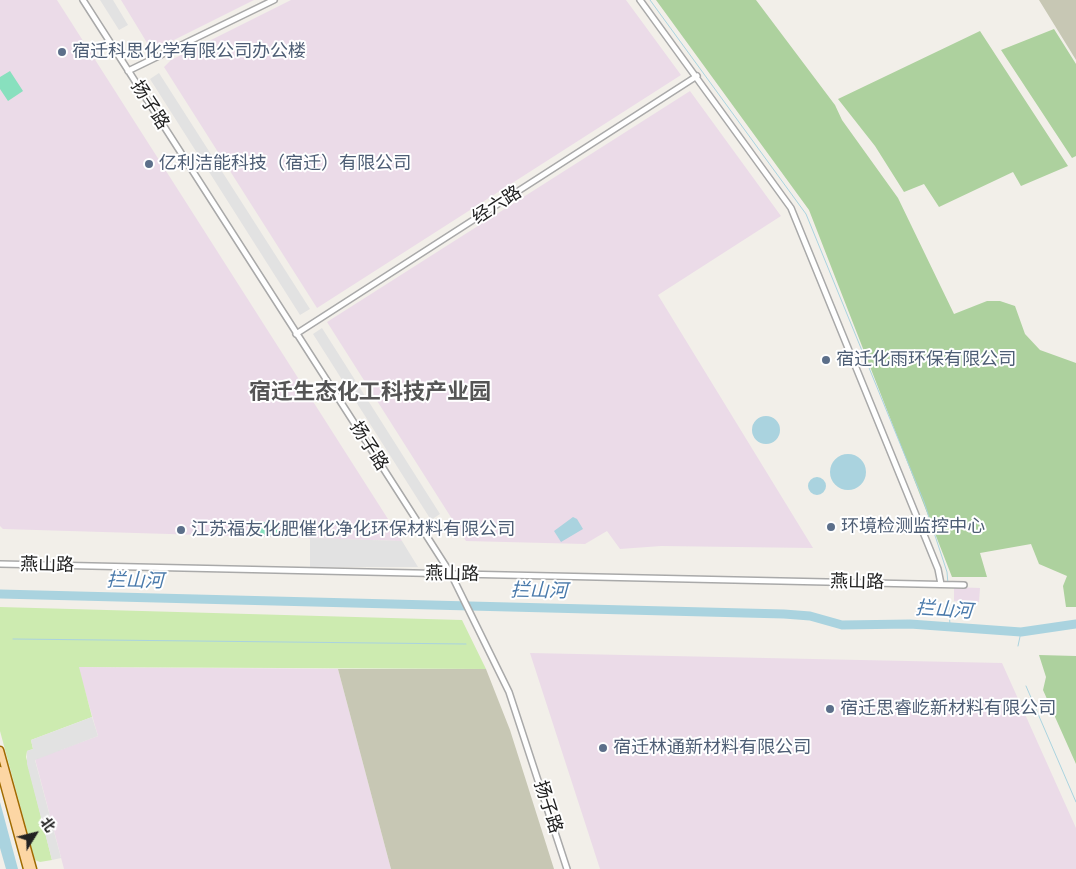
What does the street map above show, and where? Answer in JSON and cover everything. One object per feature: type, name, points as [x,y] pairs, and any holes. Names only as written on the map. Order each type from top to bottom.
[{"type":"main road","points":[[0,750],[32,869]]},
{"type":"main road","points":[[0,770],[27,869]]},
{"type":"street","name":"扬子路","points":[[83,0],[450,574],[509,692],[567,869]]},
{"type":"street","points":[[128,71],[274,0]]},
{"type":"street","points":[[640,0],[791,208],[938,569],[946,584]]},
{"type":"street","name":"经六路","points":[[296,334],[697,76]]},
{"type":"street","name":"燕山路","points":[[0,564],[964,585]]},
{"type":"shaded area","points":[[0,0],[57,0],[402,541],[3,529],[0,526]]},
{"type":"shaded area","points":[[100,0],[113,0],[128,25],[119,30]]},
{"type":"shaded area","points":[[121,0],[254,0],[152,51]]},
{"type":"shaded area","points":[[291,0],[626,0],[681,75],[317,308],[164,67],[171,60]]},
{"type":"shaded area","points":[[1039,0],[1076,0],[1076,60]]},
{"type":"shaded area","points":[[159,73],[310,309],[300,315],[150,79]]},
{"type":"shaded area","points":[[690,91],[781,216],[658,295],[813,548],[661,546],[620,549],[607,531],[585,544],[466,541],[327,322]]},
{"type":"shaded area","points":[[322,328],[440,514],[431,520],[313,334]]},
{"type":"shaded area","points":[[310,538],[402,541],[418,567],[310,567]]},
{"type":"shaded area","points":[[954,587],[980,588],[979,602],[954,601]]},
{"type":"shaded area","points":[[530,653],[1002,663],[1076,828],[1076,869],[600,869]]},
{"type":"shaded area","points":[[78,667],[338,669],[391,869],[64,869],[35,759],[98,736]]},
{"type":"shaded area","points":[[338,669],[486,669],[510,730],[554,869],[391,869]]},
{"type":"shaded area","points":[[92,717],[98,736],[35,760],[61,858],[52,860],[27,764],[27,751],[33,749],[31,740]]},
{"type":"green space","points":[[656,0],[756,0],[835,105],[842,120],[898,198],[954,314],[987,301],[1000,301],[1015,306],[1025,334],[1040,350],[1076,363],[1076,607],[1066,607],[1063,586],[1067,576],[1039,564],[1031,544],[980,553],[987,577],[952,577],[809,210]]},
{"type":"green space","points":[[1054,29],[1076,64],[1076,156],[1072,158],[1001,50]]},
{"type":"green space","points":[[980,31],[1068,166],[1021,186],[1013,172],[939,207],[924,184],[904,192],[875,146],[838,99]]},
{"type":"green space","points":[[10,71],[23,91],[8,101],[0,89],[0,77]]},
{"type":"green space","points":[[256,522],[278,523],[277,536],[255,534]]},
{"type":"green space","points":[[0,607],[462,620],[486,669],[79,667],[92,717],[31,740],[33,749],[27,751],[26,757],[52,860],[40,862],[35,860],[0,731]]},
{"type":"green space","points":[[1039,655],[1076,656],[1076,764],[1043,690],[1046,677]]},
{"type":"water","points":[[766,416],[776,420],[780,430],[776,440],[766,444],[756,440],[752,430],[756,420]]},
{"type":"water","points":[[848,454],[861,459],[866,472],[861,485],[848,490],[835,485],[830,472],[835,459]]},
{"type":"water","points":[[817,477],[823,480],[826,486],[823,492],[817,495],[811,492],[808,486],[811,480]]},
{"type":"water","points":[[573,517],[577,519],[583,529],[561,542],[554,531]]},
{"type":"water","points":[[0,802],[18,869],[6,869],[0,848]]},
{"type":"waterway","points":[[650,0],[806,214],[924,502],[947,572],[948,584]]},
{"type":"waterway","name":"拦山河","points":[[0,594],[784,614],[810,616],[842,625],[910,624],[1021,632],[1076,624]]},
{"type":"waterway","points":[[949,607],[950,626]]},
{"type":"waterway","points":[[1018,646],[1021,632]]},
{"type":"waterway","points":[[13,639],[466,644]]},
{"type":"waterway","points":[[1026,686],[1076,802]]},
{"type":"place","name":"宿迁科思化学有限公司办公楼","points":[[62,52]]},
{"type":"place","name":"亿利洁能科技（宿迁）有限公司","points":[[149,164]]},
{"type":"place","name":"宿迁化雨环保有限公司","points":[[826,360]]},
{"type":"place","name":"环境检测监控中心","points":[[831,527]]},
{"type":"place","name":"江苏福友化肥催化净化环保材料有限公司","points":[[181,530]]},
{"type":"place","name":"宿迁思睿屹新材料有限公司","points":[[830,709]]},
{"type":"place","name":"宿迁林通新材料有限公司","points":[[603,748]]},
{"type":"district","name":"宿迁生态化工科技产业园","points":[[370,392]]}]
